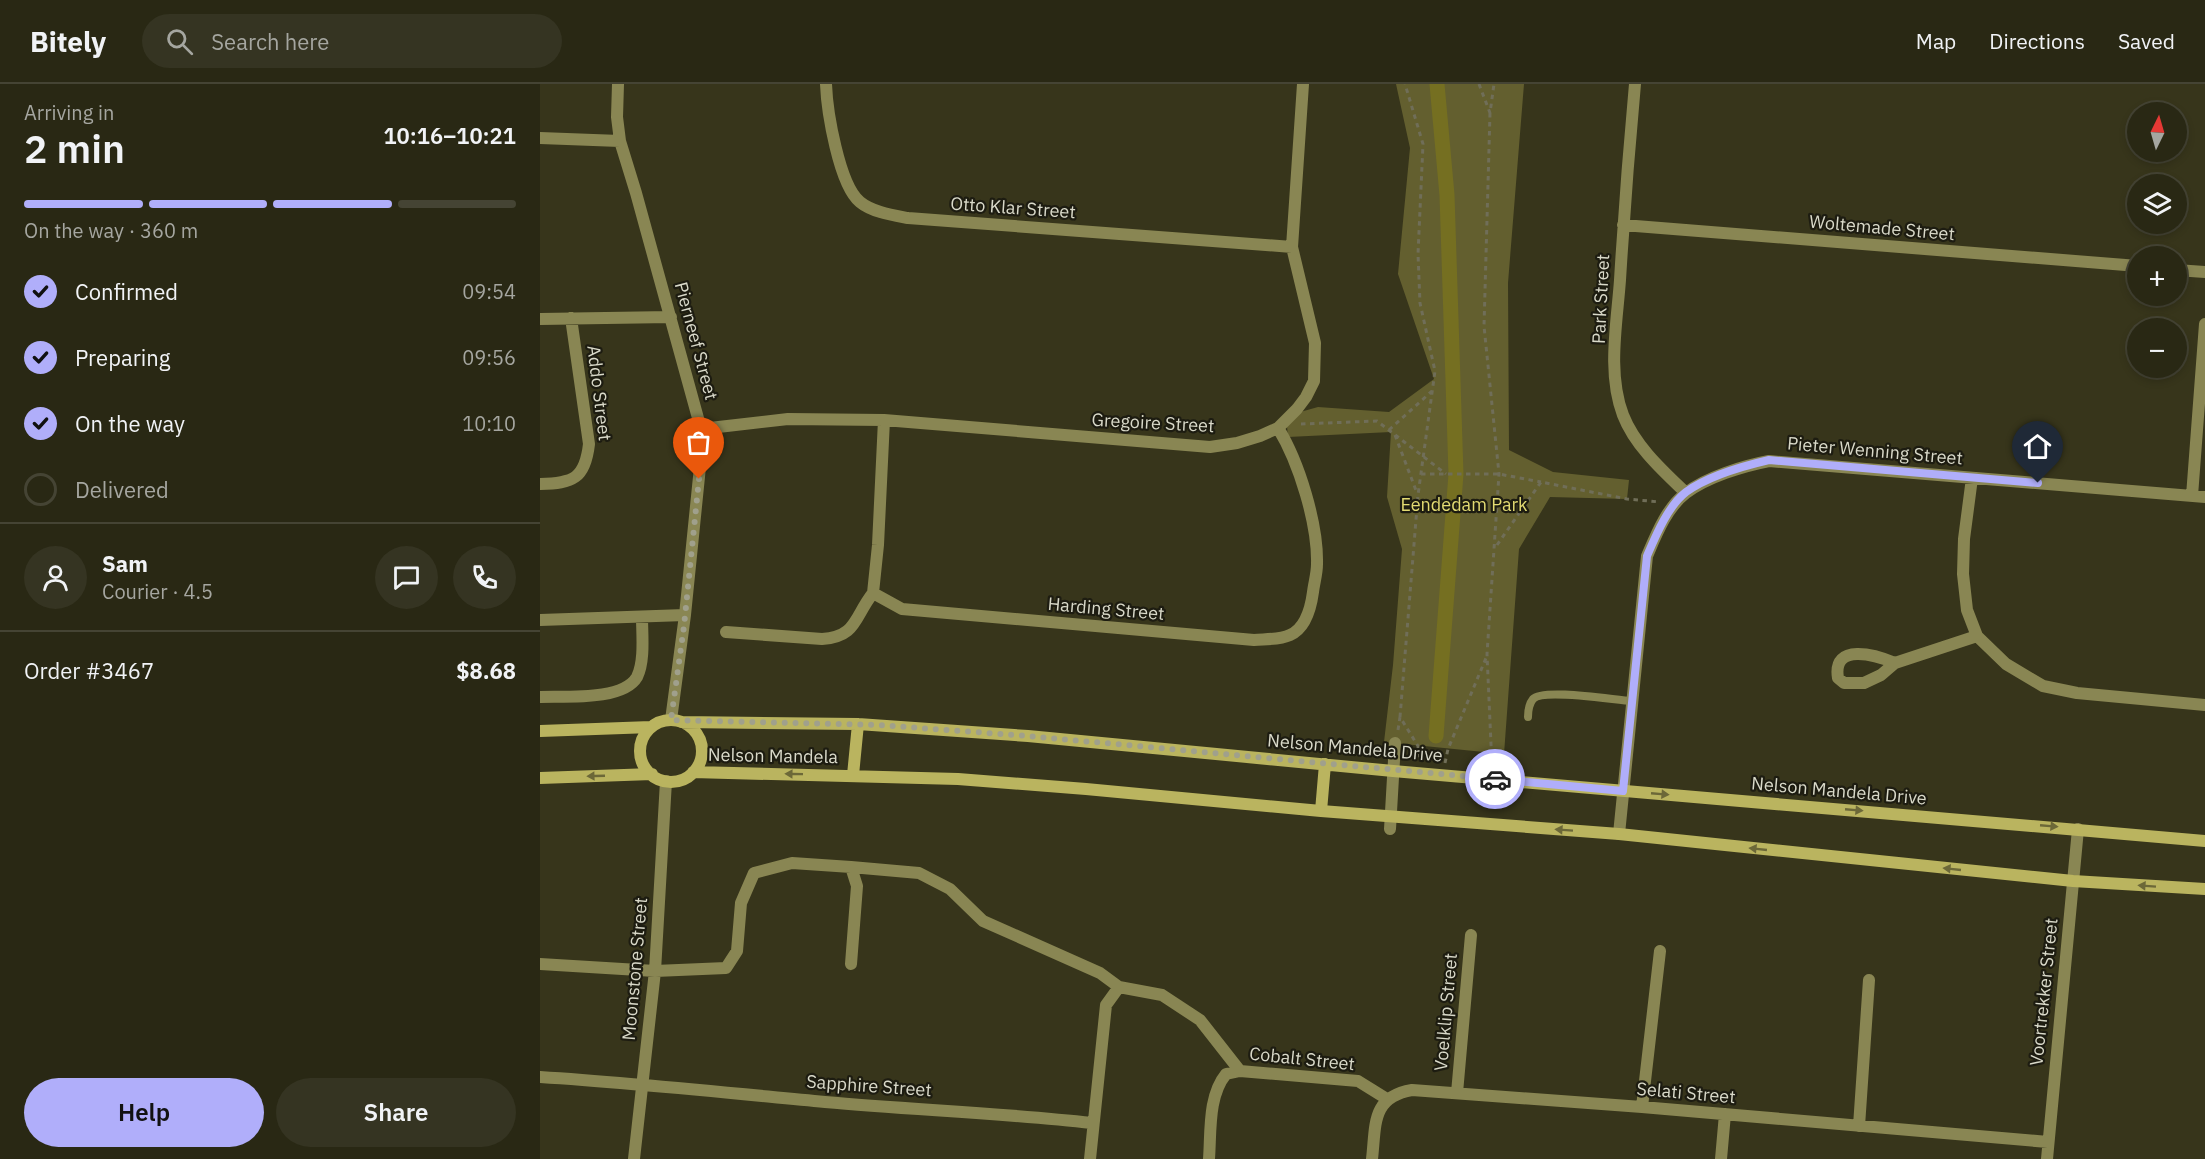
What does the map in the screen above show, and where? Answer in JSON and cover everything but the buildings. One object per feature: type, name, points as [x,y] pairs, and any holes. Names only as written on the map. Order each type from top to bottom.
[{"type":"street","name":"Pierneef Street","points":[[618,84],[617,117],[620,141],[701,429],[701,457],[676,721]]},
{"type":"street","name":"Otto Klar Street","points":[[826,84],[841,168],[848,188],[860,202],[880,212],[908,218],[1292,247]]},
{"type":"street","name":"Gregoire Street","points":[[701,429],[788,419],[884,420],[1210,447],[1237,443],[1278,428],[1306,397],[1314,381],[1316,368],[1316,344],[1292,247],[1303,84]]},
{"type":"street","name":"Park Street","points":[[1635,84],[1616,335],[1616,390],[1624,417],[1639,442],[1660,468],[1686,493]]},
{"type":"street","points":[[540,138],[620,141]]},
{"type":"street","name":"Woltemade Street","points":[[1623,225],[2127,265]]},
{"type":"street","points":[[2187,271],[2205,272]]},
{"type":"street","points":[[540,319],[670,317]]},
{"type":"street","name":"Addo Street","points":[[540,484],[561,483],[584,471],[589,444],[571,318]]},
{"type":"street","points":[[2192,496],[2205,324]]},
{"type":"street","points":[[726,632],[822,639],[837,638],[849,630],[873,593],[878,545],[884,420]]},
{"type":"street","name":"Harding Street","points":[[873,593],[902,609],[1254,640],[1292,635],[1303,624],[1311,604],[1317,564],[1312,522],[1299,470],[1278,428]]},
{"type":"street","name":"Pieter Wenning Street","points":[[1619,834],[1647,556],[1659,527],[1686,493],[1744,465],[1769,460],[2205,497]]},
{"type":"street","points":[[1972,478],[1964,539],[1963,574],[1967,610],[1977,636],[2006,664],[2043,686],[2077,693],[2205,705]]},
{"type":"street","points":[[540,620],[685,615]]},
{"type":"street","points":[[540,697],[599,695],[630,686],[637,676],[640,663],[642,617]]},
{"type":"street","points":[[1895,663],[1977,636]]},
{"type":"street","points":[[676,721],[696,733],[701,741],[701,760],[693,772],[681,780],[666,781],[652,774],[645,766],[641,756],[641,746],[651,728],[660,722],[676,721]]},
{"type":"street","name":"Nelson Mandela Drive","points":[[676,721],[858,724],[1028,736],[1393,771],[2078,828],[2205,841]]},
{"type":"street","points":[[858,724],[853,775],[958,779],[1086,789],[1321,811],[1390,823],[1619,834],[2073,881],[2205,889]]},
{"type":"street","points":[[540,731],[651,728]]},
{"type":"street","points":[[1390,823],[1395,743]]},
{"type":"street","points":[[1321,811],[1325,764]]},
{"type":"street","name":"Nelson Mandela","points":[[693,772],[853,775]]},
{"type":"street","points":[[540,778],[652,774]]},
{"type":"street","name":"Moonstone Street","points":[[634,1159],[655,971],[666,781]]},
{"type":"street","name":"Voortrekker Street","points":[[2047,1159],[2078,828]]},
{"type":"street","points":[[540,964],[655,971],[726,968],[737,951],[741,903],[754,873],[792,863],[919,873],[950,889],[983,921],[1100,973],[1119,987],[1162,995],[1200,1020],[1240,1071]]},
{"type":"street","points":[[851,867],[857,886],[851,964]]},
{"type":"street","name":"Voelklip Street","points":[[1457,1093],[1471,935]]},
{"type":"street","points":[[1642,1107],[1660,951]]},
{"type":"street","points":[[1859,1126],[1869,980]]},
{"type":"street","points":[[1090,1159],[1106,1005],[1119,987]]},
{"type":"street","name":"Cobalt Street","points":[[1209,1159],[1213,1107],[1218,1083],[1226,1074],[1240,1071],[1358,1081],[1387,1099]]},
{"type":"street","name":"Sapphire Street","points":[[540,1077],[642,1083],[826,1102],[1092,1123]]},
{"type":"street","name":"Selati Street","points":[[1387,1099],[1398,1092],[1412,1090],[2048,1142]]},
{"type":"street","points":[[1372,1159],[1378,1111],[1387,1099]]},
{"type":"street","points":[[1721,1159],[1725,1114]]},
{"type":"lane","points":[[1528,717],[1528,708],[1533,699],[1540,694],[1632,701]]},
{"type":"path","points":[[1400,717],[1418,495],[1435,371],[1419,293],[1418,254],[1423,144],[1405,84]]},
{"type":"path","points":[[1479,84],[1490,113]]},
{"type":"path","points":[[1492,778],[1487,654],[1499,474],[1484,326],[1490,113],[1494,84]]},
{"type":"path","points":[[1389,430],[1432,391]]},
{"type":"path","points":[[1278,428],[1322,421],[1377,421],[1446,474]]},
{"type":"path","points":[[1395,434],[1418,495]]},
{"type":"path","points":[[1421,474],[1499,474],[1627,499],[1676,504]]},
{"type":"path","points":[[1496,546],[1541,482]]},
{"type":"path","points":[[1444,774],[1448,749],[1487,654]]},
{"type":"green space","name":"Eendedam Park","points":[[1396,84],[1524,84],[1508,283],[1509,450],[1553,472],[1629,480],[1627,499],[1550,497],[1519,549],[1504,754],[1384,742],[1393,665],[1402,549],[1387,497],[1391,432],[1288,437],[1286,416],[1318,407],[1389,412],[1434,379],[1398,274],[1410,148]]},
{"type":"waterway","points":[[1436,736],[1456,474],[1447,195],[1437,84]]},
{"type":"way so far","points":[[699,479],[684,626],[671,720],[879,725],[1028,736],[1495,779]]},
{"type":"route","points":[[1495,779],[1623,791],[1647,556],[1659,527],[1686,493],[1744,465],[1769,460],[2038,483]]}]
